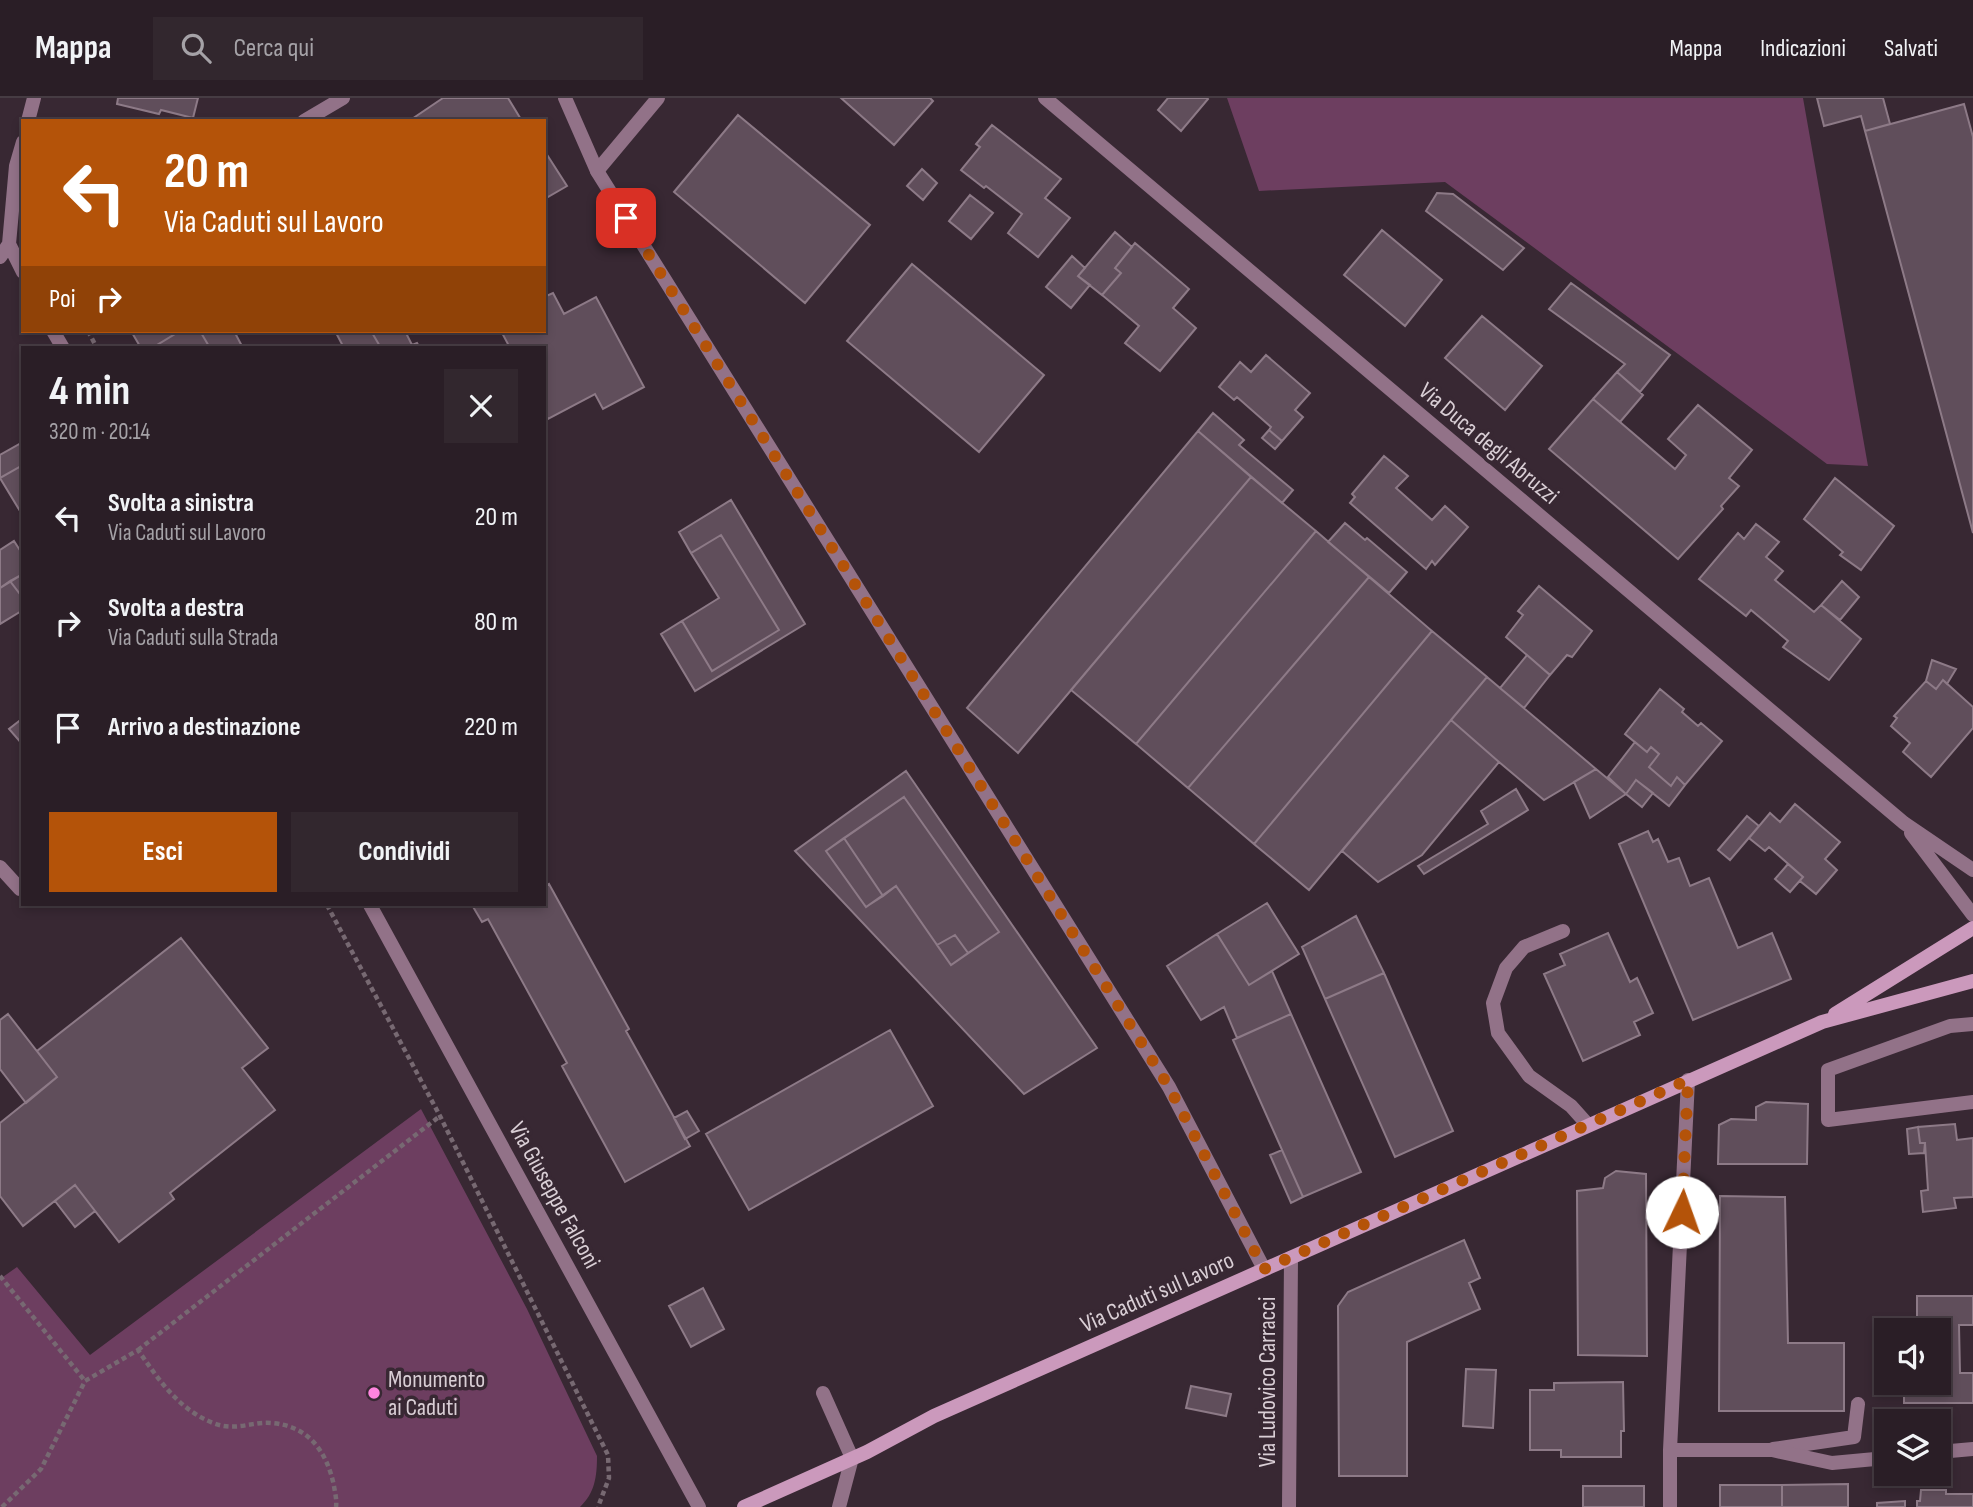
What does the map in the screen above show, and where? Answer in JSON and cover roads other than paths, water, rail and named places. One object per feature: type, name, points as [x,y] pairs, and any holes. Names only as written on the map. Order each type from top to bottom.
[{"type":"main road","name":"Via Caduti sul Lavoro","points":[[1822,1022],[1973,928]]},
{"type":"main road","name":"Via Caduti sul Lavoro","points":[[744,1507],[852,1458],[934,1416],[1822,1022],[1973,981]]},
{"type":"street","points":[[29,119],[34,98]]},
{"type":"street","points":[[307,119],[343,98]]},
{"type":"street","points":[[565,98],[597,171],[1169,1087],[1264,1269]]},
{"type":"street","points":[[597,171],[658,98]]},
{"type":"street","name":"Via Duca degli Abruzzi","points":[[1045,98],[1904,823],[1973,870]]},
{"type":"street","points":[[21,149],[16,166],[11,244],[21,267]]},
{"type":"street","points":[[0,257],[11,244]]},
{"type":"street","name":"Via Duca degli Abruzzi","points":[[1904,823],[1973,915]]},
{"type":"street","points":[[0,867],[20,889]]},
{"type":"street","name":"Via Giuseppe Falconi","points":[[371,906],[699,1507]]},
{"type":"street","points":[[1563,931],[1524,947],[1506,968],[1493,1003],[1498,1033],[1529,1076],[1571,1106],[1588,1125]]},
{"type":"street","points":[[1973,1024],[1950,1026],[1828,1070],[1828,1121],[1973,1102]]},
{"type":"street","points":[[1670,1507],[1670,1451],[1688,1080]]},
{"type":"street","name":"Via Ludovico Carracci","points":[[1289,1507],[1291,1258]]},
{"type":"street","points":[[823,1394],[852,1458],[839,1507]]},
{"type":"street","points":[[1670,1451],[1772,1450],[1854,1437],[1858,1404]]},
{"type":"street","points":[[1951,1451],[1973,1449]]},
{"type":"street","points":[[1772,1450],[1832,1463],[1874,1459]]},
{"type":"place","name":"Monumento ai Caduti","points":[[374,1393]]}]
